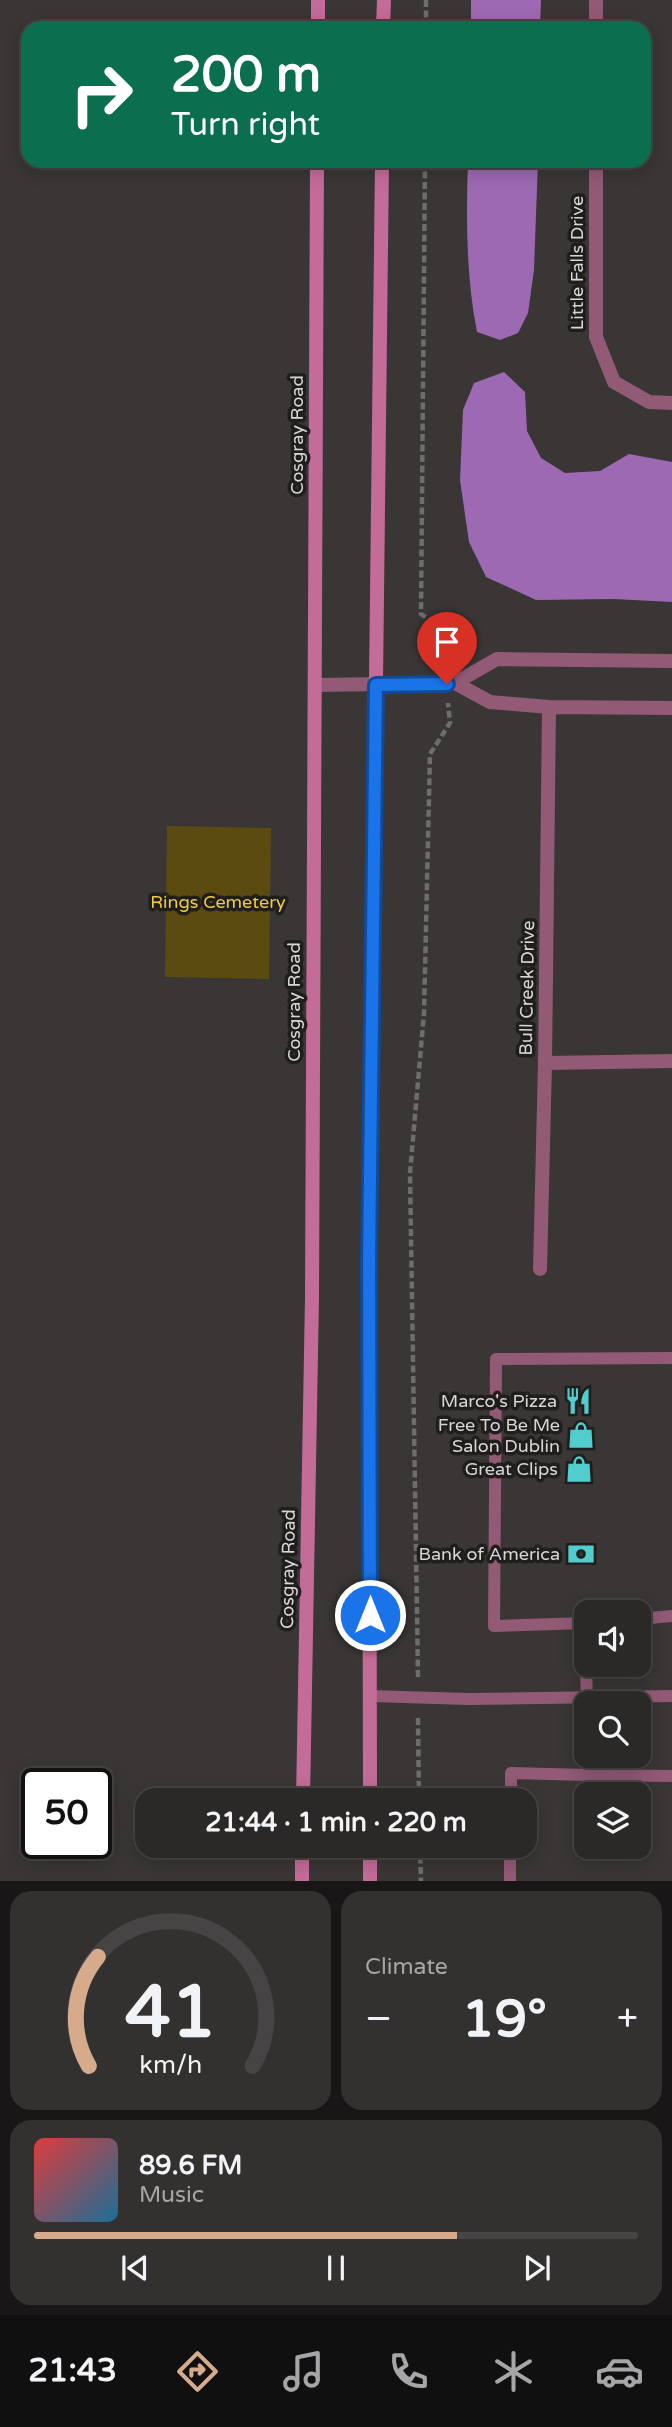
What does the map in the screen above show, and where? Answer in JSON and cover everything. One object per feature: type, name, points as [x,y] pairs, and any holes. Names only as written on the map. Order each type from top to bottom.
[{"type":"main road","points":[[318,0],[318,21]]},
{"type":"main road","points":[[383,21],[384,0]]},
{"type":"main road","name":"Cosgray Road","points":[[303,1788],[312,1283],[317,168]]},
{"type":"main road","points":[[370,1788],[369,1288],[382,168]]},
{"type":"main road","points":[[302,1858],[302,1881]]},
{"type":"main road","points":[[370,1858],[370,1881]]},
{"type":"street","points":[[596,0],[596,21]]},
{"type":"street","name":"Little Falls Drive","points":[[596,168],[596,337],[614,382],[649,402],[672,403]]},
{"type":"street","points":[[315,685],[451,683],[496,659],[672,661]]},
{"type":"street","points":[[451,683],[490,702],[672,708]]},
{"type":"street","name":"Bull Creek Drive","points":[[540,1269],[549,706]]},
{"type":"street","points":[[545,1063],[672,1061]]},
{"type":"lane","points":[[574,1623],[494,1626],[496,1359],[672,1358]]},
{"type":"lane","points":[[651,1618],[672,1616]]},
{"type":"lane","points":[[370,1696],[574,1700]]},
{"type":"lane","points":[[651,1697],[672,1696]]},
{"type":"lane","points":[[587,1768],[587,1775]]},
{"type":"lane","points":[[511,1788],[511,1773],[672,1776]]},
{"type":"lane","points":[[510,1858],[510,1881]]},
{"type":"path","points":[[426,0],[426,21]]},
{"type":"path","points":[[419,1788],[410,1173],[424,1013],[430,754],[450,723],[451,683],[449,633],[421,614],[425,168]]},
{"type":"path","points":[[420,1858],[421,1881]]},
{"type":"green space","name":"Rings Cemetery","points":[[167,826],[271,828],[269,979],[165,977]]},
{"type":"shaded area","points":[[471,0],[541,0],[540,21],[471,21]]},
{"type":"shaded area","points":[[468,168],[538,168],[534,270],[528,313],[518,333],[500,340],[477,332],[471,290]]},
{"type":"shaded area","points":[[504,372],[525,392],[527,431],[541,458],[565,473],[600,471],[629,454],[672,462],[672,602],[613,599],[536,600],[486,577],[469,542],[460,480],[463,410],[474,383]]},
{"type":"place","name":"Marco's Pizza","points":[[578,1401]]},
{"type":"place","name":"Free To Be Me Salon Dublin","points":[[581,1435]]},
{"type":"place","name":"Great Clips","points":[[579,1469]]},
{"type":"place","name":"Bank of America","points":[[581,1554]]},
{"type":"route","points":[[370,1615],[369,1260],[376,685],[447,684]]}]
